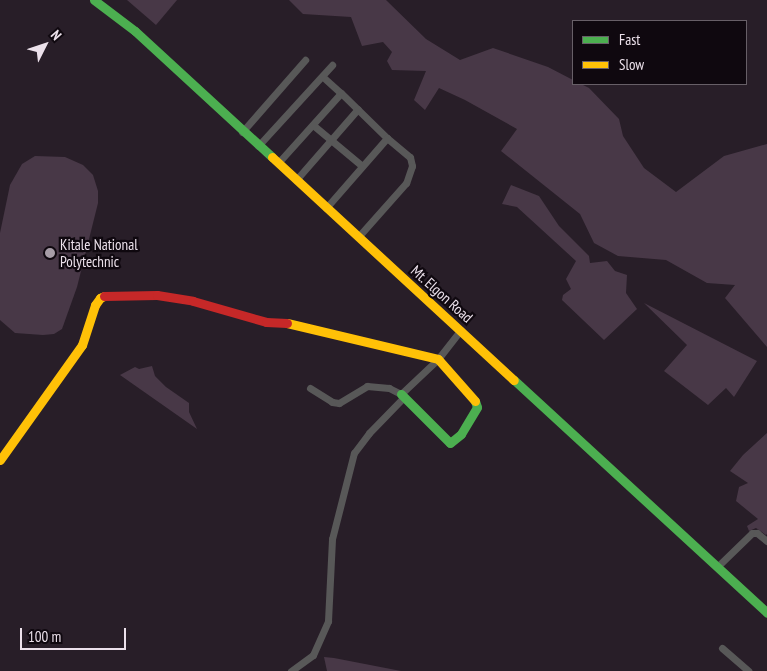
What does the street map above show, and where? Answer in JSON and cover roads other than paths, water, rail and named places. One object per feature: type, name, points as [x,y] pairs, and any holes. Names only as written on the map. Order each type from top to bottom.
[{"type":"street","name":"Mt. Elgon Road","points":[[94,0],[135,31],[242,132],[461,330],[767,613]]},
{"type":"street","points":[[242,132],[305,60]]},
{"type":"street","points":[[258,146],[323,78],[332,65]]},
{"type":"street","points":[[323,78],[387,138],[410,156],[411,172],[406,183],[358,236]]},
{"type":"street","points":[[278,163],[341,93]]},
{"type":"street","points":[[296,180],[358,109]]},
{"type":"street","points":[[313,125],[361,166]]},
{"type":"street","points":[[326,208],[387,138]]},
{"type":"street","points":[[0,460],[82,345],[95,306],[100,298],[108,295],[157,294],[193,301],[266,322],[287,323],[438,359],[476,402],[477,406],[457,439],[450,443],[402,396],[389,388],[367,386],[339,403],[332,402],[310,388]]},
{"type":"street","points":[[291,671],[313,655],[328,621],[332,539],[354,453],[402,396],[438,359],[461,330]]},
{"type":"street","points":[[718,566],[752,533],[757,533],[767,541]]},
{"type":"street","points":[[722,648],[748,671]]},
{"type":"place","name":"Kitale National Polytechnic","points":[[50,253]]}]
